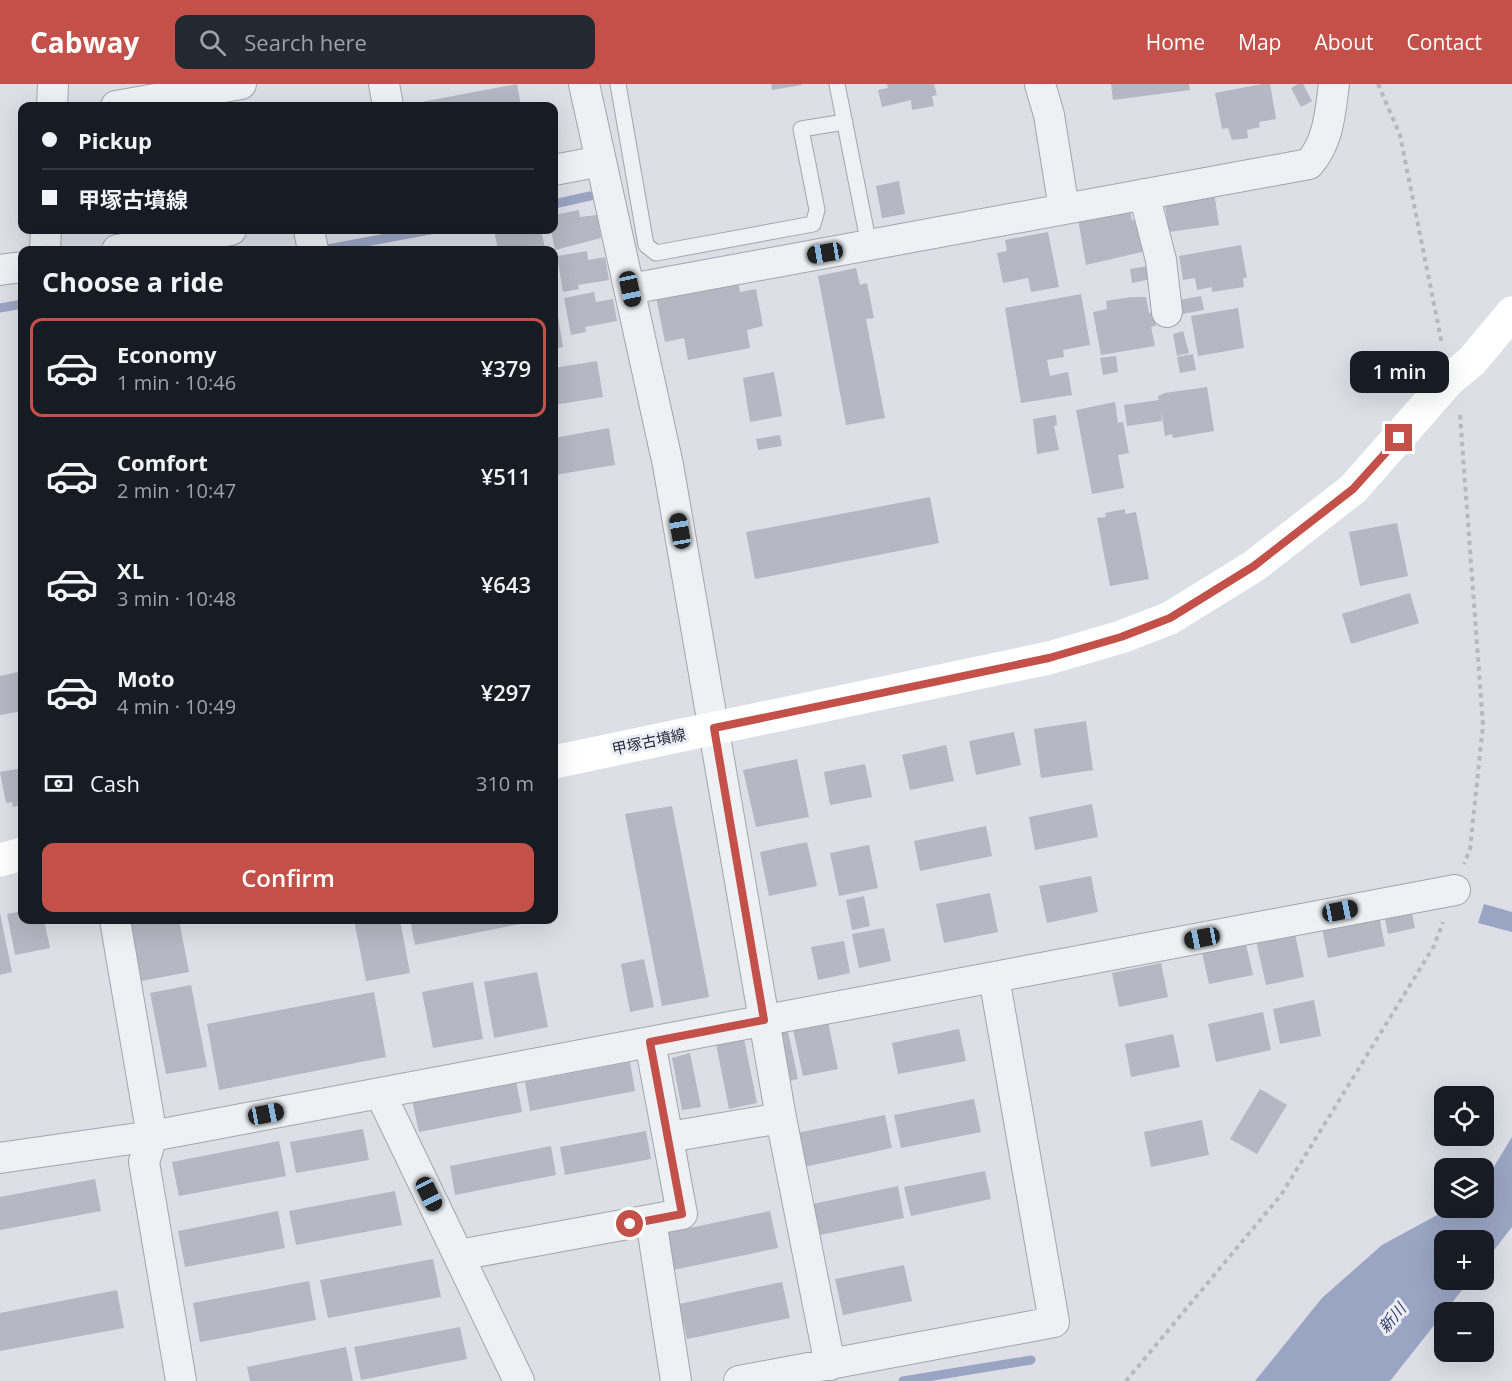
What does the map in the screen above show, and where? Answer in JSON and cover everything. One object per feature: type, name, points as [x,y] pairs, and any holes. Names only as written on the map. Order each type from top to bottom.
[{"type":"main road","name":"甲塚古墳線","points":[[558,761],[1049,658],[1121,637],[1170,618],[1254,566],[1353,489],[1512,313]]},
{"type":"main road","points":[[0,860],[18,855]]},
{"type":"street","points":[[52,102],[53,84]]},
{"type":"street","points":[[139,102],[241,84]]},
{"type":"street","points":[[384,84],[387,102]]},
{"type":"street","points":[[585,84],[668,465],[781,1118],[830,1365]]},
{"type":"street","points":[[1040,84],[1049,115],[1064,209]]},
{"type":"street","points":[[630,289],[1309,164],[1320,151],[1329,124],[1334,84]]},
{"type":"street","points":[[558,169],[602,161]]},
{"type":"street","points":[[1144,194],[1161,260],[1167,312]]},
{"type":"street","points":[[140,246],[208,234]]},
{"type":"street","points":[[0,270],[18,268]]},
{"type":"street","points":[[0,1158],[152,1136],[1455,890]]},
{"type":"street","points":[[116,924],[152,1136],[144,1162],[181,1381]]},
{"type":"street","points":[[739,1381],[1054,1322],[994,977]]},
{"type":"street","points":[[459,1256],[682,1214],[650,1042]]},
{"type":"street","points":[[380,1093],[519,1381]]},
{"type":"street","points":[[669,1137],[781,1118]]},
{"type":"street","points":[[651,1220],[676,1381]]},
{"type":"lane","points":[[618,84],[646,245],[656,253],[813,224],[817,210],[801,129],[845,122]]},
{"type":"lane","points":[[837,84],[869,245]]},
{"type":"path","points":[[1378,84],[1400,135],[1460,371]]},
{"type":"water","points":[[1484,904],[1512,912],[1512,932],[1478,923]]},
{"type":"water","name":"新川","points":[[1512,1137],[1512,1227],[1494,1250],[1494,1230],[1434,1230],[1434,1290],[1462,1290],[1453,1302],[1434,1302],[1434,1325],[1390,1381],[1255,1381],[1322,1298],[1382,1245],[1434,1217],[1494,1218],[1494,1167]]},
{"type":"building","points":[[517,84],[520,102],[421,102]]},
{"type":"building","points":[[771,84],[802,84],[802,85],[772,90]]},
{"type":"building","points":[[887,84],[934,84],[937,95],[932,96],[934,106],[912,110],[911,100],[882,107],[878,90],[888,88]]},
{"type":"building","points":[[1111,84],[1189,84],[1190,90],[1113,100]]},
{"type":"building","points":[[1270,84],[1276,119],[1259,122],[1260,127],[1247,130],[1248,138],[1232,140],[1228,128],[1222,129],[1215,93]]},
{"type":"building","points":[[1303,84],[1312,101],[1301,107],[1291,88]]},
{"type":"building","points":[[899,181],[905,214],[882,218],[876,186]]},
{"type":"building","points":[[1214,192],[1219,225],[1169,232],[1164,200]]},
{"type":"building","points":[[579,210],[580,217],[597,215],[601,238],[558,249],[558,246],[554,246],[552,234],[558,234],[558,214]]},
{"type":"building","points":[[1130,210],[1132,220],[1140,219],[1146,251],[1086,265],[1078,219]]},
{"type":"building","points":[[1048,232],[1059,287],[1031,292],[1028,278],[1003,283],[997,253],[1007,251],[1005,240]]},
{"type":"building","points":[[495,234],[542,234],[545,246],[497,246]]},
{"type":"building","points":[[1241,245],[1247,278],[1243,278],[1244,287],[1212,292],[1212,287],[1197,290],[1195,278],[1183,280],[1179,256]]},
{"type":"building","points":[[587,251],[588,260],[605,257],[609,280],[578,285],[579,289],[563,292],[558,256]]},
{"type":"building","points":[[1148,266],[1151,279],[1132,283],[1130,269]]},
{"type":"building","points":[[856,268],[860,285],[867,283],[874,318],[866,319],[885,418],[846,425],[818,276]]},
{"type":"building","points":[[738,281],[740,292],[756,289],[763,326],[747,330],[750,348],[688,360],[684,338],[665,342],[656,297]]},
{"type":"building","points":[[594,292],[596,302],[613,299],[617,321],[585,327],[586,332],[571,335],[564,298]]},
{"type":"building","points":[[1081,294],[1090,345],[1063,350],[1064,357],[1047,360],[1050,376],[1068,372],[1072,395],[1021,403],[1005,308]]},
{"type":"building","points":[[1201,296],[1204,310],[1182,314],[1179,300]]},
{"type":"building","points":[[1146,297],[1149,313],[1154,312],[1156,326],[1151,327],[1155,346],[1101,355],[1093,312],[1107,309],[1106,301]]},
{"type":"building","points":[[1238,308],[1244,348],[1198,356],[1191,316]]},
{"type":"building","points":[[558,316],[563,347],[558,348]]},
{"type":"building","points":[[1183,331],[1189,353],[1177,356],[1173,334]]},
{"type":"building","points":[[1193,354],[1196,370],[1180,373],[1177,357]]},
{"type":"building","points":[[1116,356],[1118,372],[1103,375],[1100,358]]},
{"type":"building","points":[[597,361],[603,397],[558,404],[558,367]]},
{"type":"building","points":[[774,372],[782,416],[750,422],[743,378]]},
{"type":"building","points":[[1207,387],[1214,431],[1173,438],[1172,434],[1165,436],[1161,409],[1162,421],[1127,426],[1124,405],[1159,400],[1158,396],[1165,393]]},
{"type":"building","points":[[1115,402],[1118,423],[1123,422],[1129,453],[1118,455],[1124,488],[1092,494],[1076,410]]},
{"type":"building","points":[[1056,415],[1057,425],[1054,426],[1059,450],[1037,454],[1033,419]]},
{"type":"building","points":[[609,428],[615,465],[558,474],[558,437]]},
{"type":"building","points":[[780,435],[782,446],[758,450],[756,439]]},
{"type":"building","points":[[930,497],[939,543],[755,579],[746,532]]},
{"type":"building","points":[[1125,509],[1125,514],[1136,512],[1149,579],[1110,586],[1097,518],[1106,517],[1105,513]]},
{"type":"building","points":[[1397,523],[1408,576],[1360,586],[1349,532]]},
{"type":"building","points":[[1410,593],[1419,623],[1351,644],[1342,614]]},
{"type":"building","points":[[18,672],[18,712],[0,715],[0,676]]},
{"type":"building","points":[[1086,721],[1093,770],[1041,778],[1034,729]]},
{"type":"building","points":[[1014,732],[1021,765],[976,775],[969,741]]},
{"type":"building","points":[[946,745],[954,781],[910,790],[902,755]]},
{"type":"building","points":[[797,759],[809,817],[756,827],[743,770]]},
{"type":"building","points":[[865,764],[872,797],[830,805],[824,772]]},
{"type":"building","points":[[18,769],[18,806],[13,807],[12,802],[6,803],[0,772]]},
{"type":"building","points":[[1092,804],[1098,837],[1035,850],[1029,817]]},
{"type":"building","points":[[672,806],[709,997],[662,1006],[625,814]]},
{"type":"building","points":[[986,826],[992,856],[920,871],[914,841]]},
{"type":"building","points":[[807,842],[817,886],[769,896],[760,852]]},
{"type":"building","points":[[869,845],[878,888],[839,896],[830,853]]},
{"type":"building","points":[[1091,876],[1098,912],[1047,923],[1039,886]]},
{"type":"building","points":[[990,893],[998,932],[944,943],[936,904]]},
{"type":"building","points":[[864,896],[870,926],[852,930],[846,900]]},
{"type":"building","points":[[1410,904],[1415,928],[1388,934],[1383,909]]},
{"type":"building","points":[[1378,911],[1385,946],[1328,958],[1321,923]]},
{"type":"building","points":[[18,912],[18,924],[45,924],[50,948],[15,955],[7,914]]},
{"type":"building","points":[[0,913],[12,972],[0,975]]},
{"type":"building","points":[[131,924],[180,924],[189,972],[141,981]]},
{"type":"building","points":[[355,924],[401,924],[410,973],[366,981]]},
{"type":"building","points":[[411,924],[520,924],[415,945]]},
{"type":"building","points":[[884,928],[891,961],[859,968],[852,934]]},
{"type":"building","points":[[1294,929],[1304,977],[1266,985],[1255,936]]},
{"type":"building","points":[[844,941],[850,973],[818,980],[811,947]]},
{"type":"building","points":[[1246,944],[1253,975],[1209,984],[1202,953]]},
{"type":"building","points":[[644,959],[654,1007],[630,1012],[621,964]]},
{"type":"building","points":[[1161,963],[1168,997],[1119,1007],[1112,973]]},
{"type":"building","points":[[537,972],[548,1027],[494,1038],[484,982]]},
{"type":"building","points":[[473,982],[483,1039],[433,1048],[422,992]]},
{"type":"building","points":[[191,985],[207,1067],[166,1074],[150,993]]},
{"type":"building","points":[[374,992],[386,1057],[219,1090],[207,1024]]},
{"type":"building","points":[[1314,1000],[1321,1036],[1280,1044],[1273,1009]]},
{"type":"building","points":[[1263,1012],[1271,1050],[1216,1062],[1208,1024]]},
{"type":"building","points":[[828,1022],[838,1069],[803,1076],[793,1029]]},
{"type":"building","points":[[787,1027],[798,1079],[782,1083],[771,1031]]},
{"type":"building","points":[[959,1029],[966,1061],[898,1074],[892,1043]]},
{"type":"building","points":[[1173,1034],[1180,1067],[1131,1077],[1125,1044]]},
{"type":"building","points":[[744,1039],[757,1103],[729,1109],[716,1044]]},
{"type":"building","points":[[690,1053],[701,1107],[682,1110],[672,1058]]},
{"type":"building","points":[[630,1062],[635,1091],[530,1111],[525,1082]]},
{"type":"building","points":[[516,1080],[522,1112],[419,1132],[412,1100]]},
{"type":"building","points":[[1260,1089],[1287,1105],[1257,1154],[1230,1139]]},
{"type":"building","points":[[974,1099],[981,1132],[901,1148],[894,1115]]},
{"type":"building","points":[[885,1115],[892,1148],[799,1168],[792,1134]]},
{"type":"building","points":[[1202,1120],[1209,1155],[1151,1167],[1144,1132]]},
{"type":"building","points":[[363,1129],[369,1160],[296,1173],[290,1142]]},
{"type":"building","points":[[646,1131],[651,1159],[565,1175],[560,1147]]},
{"type":"building","points":[[279,1141],[286,1176],[179,1196],[172,1162]]},
{"type":"building","points":[[551,1146],[556,1175],[455,1195],[450,1166]]},
{"type":"building","points":[[985,1171],[991,1199],[911,1216],[904,1187]]},
{"type":"building","points":[[95,1179],[101,1211],[0,1230],[0,1197]]},
{"type":"building","points":[[898,1186],[904,1218],[815,1236],[808,1205]]},
{"type":"building","points":[[395,1191],[402,1225],[296,1245],[289,1211]]},
{"type":"building","points":[[278,1211],[285,1248],[185,1267],[178,1231]]},
{"type":"building","points":[[770,1211],[778,1248],[673,1270],[666,1233]]},
{"type":"building","points":[[433,1259],[441,1297],[328,1318],[320,1280]]},
{"type":"building","points":[[904,1265],[912,1301],[843,1315],[835,1279]]},
{"type":"building","points":[[309,1281],[316,1320],[200,1342],[193,1303]]},
{"type":"building","points":[[782,1282],[790,1318],[687,1339],[679,1304]]},
{"type":"building","points":[[117,1290],[124,1328],[0,1351],[0,1313]]},
{"type":"building","points":[[460,1327],[467,1359],[361,1380],[354,1347]]},
{"type":"building","points":[[346,1347],[353,1381],[250,1381],[247,1367]]},
{"type":"waterway","points":[[558,203],[590,196]]},
{"type":"waterway","points":[[344,246],[408,234]]},
{"type":"waterway","points":[[0,308],[18,305]]},
{"type":"waterway","points":[[903,1381],[1031,1360]]},
{"type":"route","points":[[630,1224],[682,1214],[650,1042],[764,1020],[714,728],[1049,658],[1121,637],[1170,618],[1216,592],[1254,566],[1353,489],[1399,438]]}]
